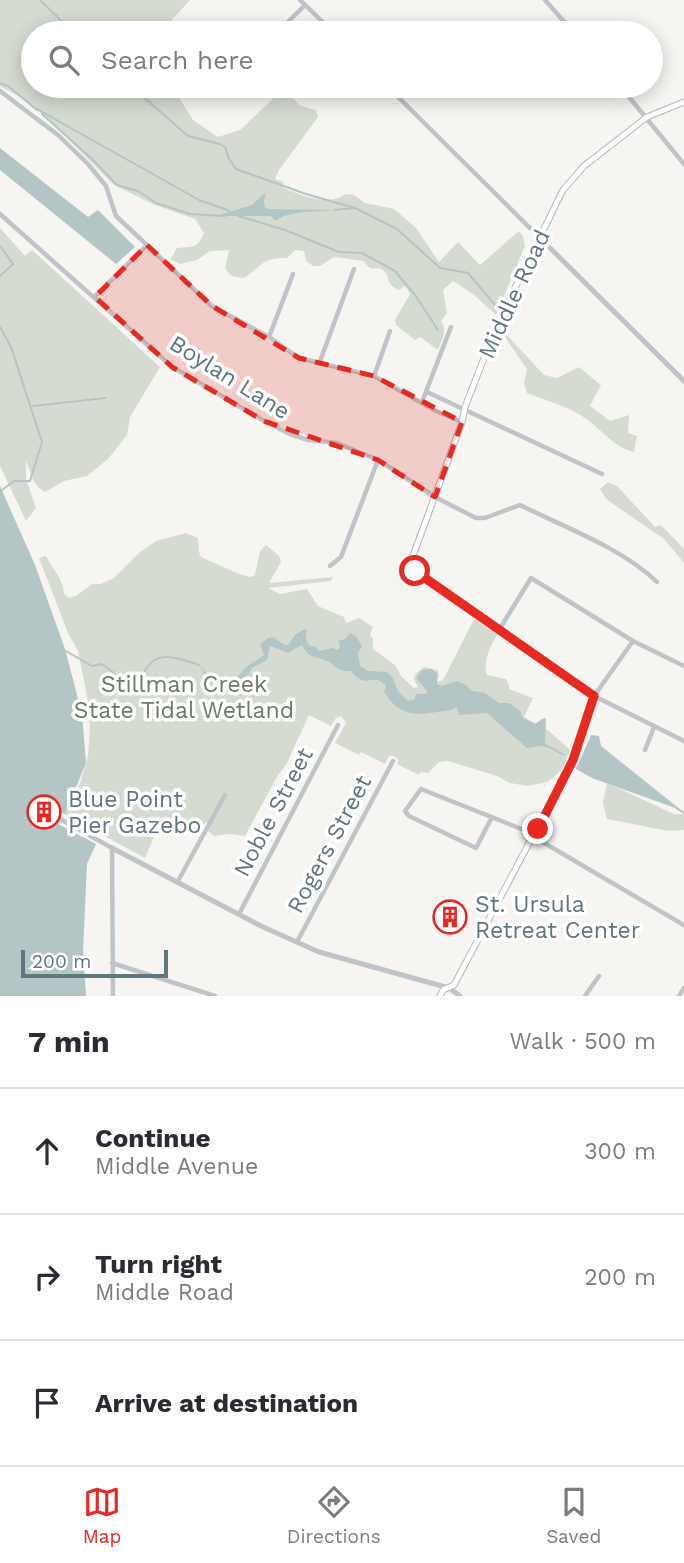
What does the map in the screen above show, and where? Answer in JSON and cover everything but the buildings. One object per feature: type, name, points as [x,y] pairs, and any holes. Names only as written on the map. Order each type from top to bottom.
[{"type":"main road","name":"Middle Road","points":[[499,630],[415,571],[412,563],[465,407],[496,325],[554,205],[569,182],[584,166],[647,117],[684,102]]},
{"type":"main road","points":[[440,996],[443,990],[454,985],[535,836],[573,760],[594,696],[499,630]]},
{"type":"street","points":[[300,0],[322,21]]},
{"type":"street","points":[[545,0],[563,21]]},
{"type":"street","points":[[289,21],[305,5]]},
{"type":"street","points":[[0,92],[58,135],[88,164],[106,186],[116,216],[212,306],[269,337],[299,358],[374,376],[462,422]]},
{"type":"street","points":[[399,98],[684,381]]},
{"type":"street","points":[[630,98],[684,164]]},
{"type":"street","name":"Boylan Lane","points":[[0,214],[172,367],[264,421],[290,434],[308,440],[337,443],[378,460],[435,498],[477,517],[485,518],[520,505],[622,557],[643,569],[657,582]]},
{"type":"street","points":[[95,297],[146,245]]},
{"type":"street","points":[[319,364],[354,269]]},
{"type":"street","points":[[269,337],[293,274]]},
{"type":"street","points":[[422,402],[451,327]]},
{"type":"street","points":[[374,376],[390,331]]},
{"type":"street","points":[[427,391],[602,474]]},
{"type":"street","points":[[330,566],[341,557],[378,460]]},
{"type":"street","points":[[499,630],[531,578],[633,641],[684,666]]},
{"type":"street","points":[[633,641],[594,696],[684,741]]},
{"type":"street","name":"Noble Street","points":[[239,914],[338,725]]},
{"type":"street","points":[[645,750],[654,727]]},
{"type":"street","name":"Rogers Street","points":[[297,942],[393,761]]},
{"type":"street","points":[[492,817],[476,848],[409,816],[405,811],[417,791],[429,791],[492,817],[535,836],[684,925]]},
{"type":"street","points":[[178,881],[225,795]]},
{"type":"street","points":[[60,819],[297,942],[344,960],[449,988],[460,996]]},
{"type":"street","points":[[112,848],[113,996]]},
{"type":"street","points":[[112,963],[215,996]]},
{"type":"street","points":[[584,996],[599,976]]},
{"type":"street","points":[[679,996],[684,988]]},
{"type":"highlighted area","points":[[147,245],[212,306],[299,358],[374,376],[462,422],[435,497],[378,460],[264,421],[172,367],[95,297]]},
{"type":"green space","points":[[0,0],[190,0],[171,21],[21,21],[21,97],[0,86]]},
{"type":"green space","points":[[22,98],[179,98],[193,120],[218,137],[240,130],[274,98],[294,98],[299,105],[316,110],[318,117],[279,170],[275,179],[283,182],[283,188],[323,200],[331,200],[345,194],[354,195],[365,203],[394,209],[416,228],[439,262],[458,242],[480,265],[519,231],[525,246],[496,315],[473,294],[453,281],[443,290],[447,313],[441,321],[444,332],[438,350],[420,337],[415,340],[396,325],[395,320],[410,294],[405,286],[399,290],[394,287],[382,269],[369,267],[364,261],[334,257],[320,266],[313,266],[306,261],[304,251],[295,250],[287,258],[263,263],[244,278],[232,276],[225,269],[229,250],[210,251],[197,260],[180,264],[171,259],[177,248],[194,246],[199,242],[204,233],[195,219],[155,205],[114,185],[48,119]]},
{"type":"green space","points":[[0,228],[25,256],[32,250],[160,367],[130,417],[127,435],[109,458],[87,476],[64,481],[45,492],[35,482],[26,461],[26,479],[36,508],[26,521],[0,466]]},
{"type":"green space","points":[[504,332],[544,375],[557,378],[579,367],[601,385],[590,406],[610,421],[629,415],[628,433],[637,436],[634,452],[615,443],[575,412],[527,393],[524,383],[527,369],[504,336]]},
{"type":"green space","points":[[608,482],[617,486],[655,527],[661,525],[684,549],[684,563],[664,539],[606,499],[600,489]]},
{"type":"green space","name":"Stillman Creek State Tidal Wetland","points":[[186,533],[198,538],[201,557],[251,577],[255,575],[260,551],[266,545],[279,556],[281,562],[269,583],[333,577],[331,581],[268,588],[280,594],[307,589],[318,606],[344,617],[346,623],[359,618],[373,627],[370,635],[373,649],[395,665],[401,676],[414,688],[418,687],[414,680],[415,674],[424,667],[438,670],[437,682],[443,680],[474,619],[498,634],[486,659],[487,675],[506,679],[509,689],[533,698],[524,717],[549,731],[570,750],[563,768],[547,782],[528,786],[510,783],[497,776],[448,761],[439,762],[428,773],[420,772],[419,775],[397,764],[399,760],[394,756],[389,756],[385,764],[335,743],[346,723],[341,716],[336,718],[331,726],[309,715],[286,765],[245,836],[214,836],[208,831],[211,825],[206,822],[196,835],[162,818],[145,858],[62,813],[80,784],[88,756],[90,728],[78,651],[68,633],[39,558],[46,556],[60,579],[64,594],[69,598],[92,584],[101,584],[114,578],[140,552],[156,541]]},
{"type":"green space","points":[[607,783],[674,814],[684,814],[684,830],[668,831],[607,819],[603,803]]},
{"type":"shaded area","points":[[0,148],[88,217],[98,210],[135,247],[116,264],[0,170]]},
{"type":"shaded area","points":[[266,192],[264,201],[265,208],[268,209],[336,210],[296,213],[275,221],[271,216],[216,216],[252,205]]},
{"type":"shaded area","points":[[0,486],[35,565],[65,649],[82,714],[86,763],[65,814],[38,801],[30,815],[40,821],[43,816],[96,844],[87,864],[83,951],[86,996],[0,996]]},
{"type":"shaded area","points":[[305,629],[308,643],[319,651],[332,648],[338,650],[338,641],[345,639],[350,633],[356,636],[362,646],[358,653],[360,666],[368,671],[387,672],[393,678],[398,691],[408,701],[414,700],[416,694],[426,694],[427,691],[416,678],[422,670],[431,669],[437,673],[437,684],[441,686],[457,681],[472,691],[485,693],[499,703],[509,703],[520,711],[523,718],[535,724],[546,718],[545,742],[551,749],[542,746],[527,748],[487,713],[460,715],[456,707],[421,714],[405,711],[391,701],[384,692],[386,686],[381,682],[361,680],[351,671],[339,669],[312,656],[302,645],[288,653],[270,646],[267,660],[252,668],[242,686],[215,689],[199,664],[214,682],[231,682],[264,655],[260,644],[268,638],[273,637],[288,645],[296,634]]},
{"type":"shaded area","points":[[591,735],[599,736],[601,746],[681,810],[592,778],[576,769]]},
{"type":"waterway","points":[[40,0],[62,21]]},
{"type":"waterway","points":[[0,83],[21,97]]},
{"type":"waterway","points":[[22,98],[37,110]]},
{"type":"waterway","points":[[145,98],[188,136],[225,147],[236,169],[355,208],[397,229],[440,268],[468,273],[496,306]]},
{"type":"waterway","points":[[37,109],[199,200],[230,211]]},
{"type":"waterway","points":[[42,114],[117,185],[138,191],[156,203],[190,214],[225,216]]},
{"type":"waterway","points":[[335,210],[354,208]]},
{"type":"waterway","points":[[238,216],[285,230],[339,252],[362,253],[395,271],[438,330]]},
{"type":"waterway","points":[[0,246],[13,264],[0,276]]},
{"type":"waterway","points":[[0,327],[11,347],[42,442],[30,481],[14,481],[2,490]]},
{"type":"waterway","points":[[33,406],[105,398]]},
{"type":"waterway","points":[[66,651],[92,666],[102,664],[119,678],[128,680],[141,679],[151,662],[164,657],[199,665]]},
{"type":"waterway","points":[[550,747],[564,755]]},
{"type":"waterway","points":[[676,808],[684,813]]},
{"type":"place","name":"Blue Point Pier Gazebo","points":[[44,812]]},
{"type":"place","name":"St. Ursula Retreat Center","points":[[450,917]]},
{"type":"route","points":[[415,571],[594,696],[573,760],[538,829]]}]
